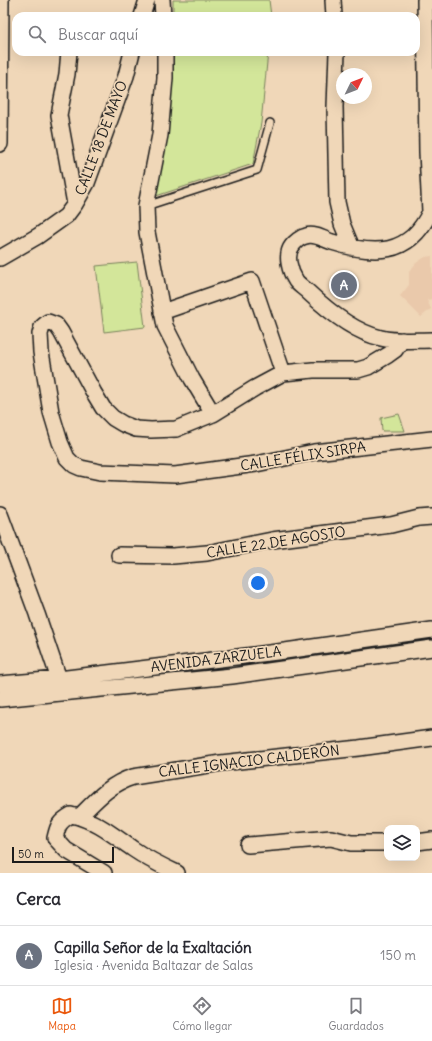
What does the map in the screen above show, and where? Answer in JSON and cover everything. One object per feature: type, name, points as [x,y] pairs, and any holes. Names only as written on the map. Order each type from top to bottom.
[{"type":"street","points":[[0,144],[1,0]]},
{"type":"street","points":[[143,12],[146,0]]},
{"type":"street","points":[[162,0],[163,12]]},
{"type":"street","points":[[332,0],[334,12]]},
{"type":"street","points":[[425,0],[427,152],[431,212],[426,221],[412,237],[393,248],[369,251],[352,248],[307,235],[291,247],[288,260],[296,280],[311,295],[347,323],[380,338],[432,340]]},
{"type":"street","points":[[69,56],[67,74],[59,115],[75,204]]},
{"type":"street","name":"CALLE 18 DE MAYO","points":[[0,258],[38,236],[66,216],[75,204],[87,183],[126,76],[131,56]]},
{"type":"street","points":[[165,56],[165,78],[160,135],[146,206],[148,232],[165,326],[192,379],[213,414],[255,388],[283,373],[313,370],[358,370],[368,367],[388,356],[395,350],[402,340]]},
{"type":"street","points":[[337,56],[337,202],[342,224],[352,248]]},
{"type":"street","points":[[162,312],[252,281],[283,373]]},
{"type":"street","name":"CALLE FÉLIX SIRPA","points":[[213,414],[176,429],[136,429],[123,424],[113,418],[103,408],[59,328],[50,322],[46,323],[42,327],[40,334],[41,352],[51,412],[60,442],[67,458],[74,465],[81,468],[100,472],[175,475],[256,464],[314,452],[432,440]]},
{"type":"street","points":[[0,514],[59,679]]},
{"type":"street","name":"CALLE 22 DE AGOSTO","points":[[119,555],[173,556],[207,553],[272,540],[390,525],[418,518],[432,517]]},
{"type":"street","name":"AVENIDA ZARZUELA","points":[[0,684],[59,679],[284,651],[432,630]]},
{"type":"street","name":"AVENIDA ZARZUELA","points":[[0,699],[232,676],[432,648]]},
{"type":"street","name":"CALLE IGNACIO CALDERÓN","points":[[79,817],[115,784],[133,777],[221,762],[359,748],[432,738]]},
{"type":"street","points":[[104,873],[66,850],[55,838],[60,822],[71,815],[89,820],[118,837],[134,850],[177,873]]},
{"type":"street","points":[[248,844],[331,838],[351,843],[384,843]]},
{"type":"lane","points":[[146,206],[257,170],[270,123]]},
{"type":"shaded area","points":[[432,256],[432,299],[427,300],[431,309],[421,317],[400,296],[409,285],[409,272],[416,263],[425,257]]},
{"type":"green space","points":[[173,0],[269,0],[270,12],[173,12]]},
{"type":"green space","points":[[173,56],[268,56],[261,123],[253,164],[153,197],[166,145],[173,73]]},
{"type":"green space","points":[[137,262],[145,327],[104,332],[96,266]]},
{"type":"green space","points":[[399,414],[405,431],[382,431],[381,418]]},
{"type":"place","name":"Capilla Señor de la Exaltación","points":[[344,285]]}]
